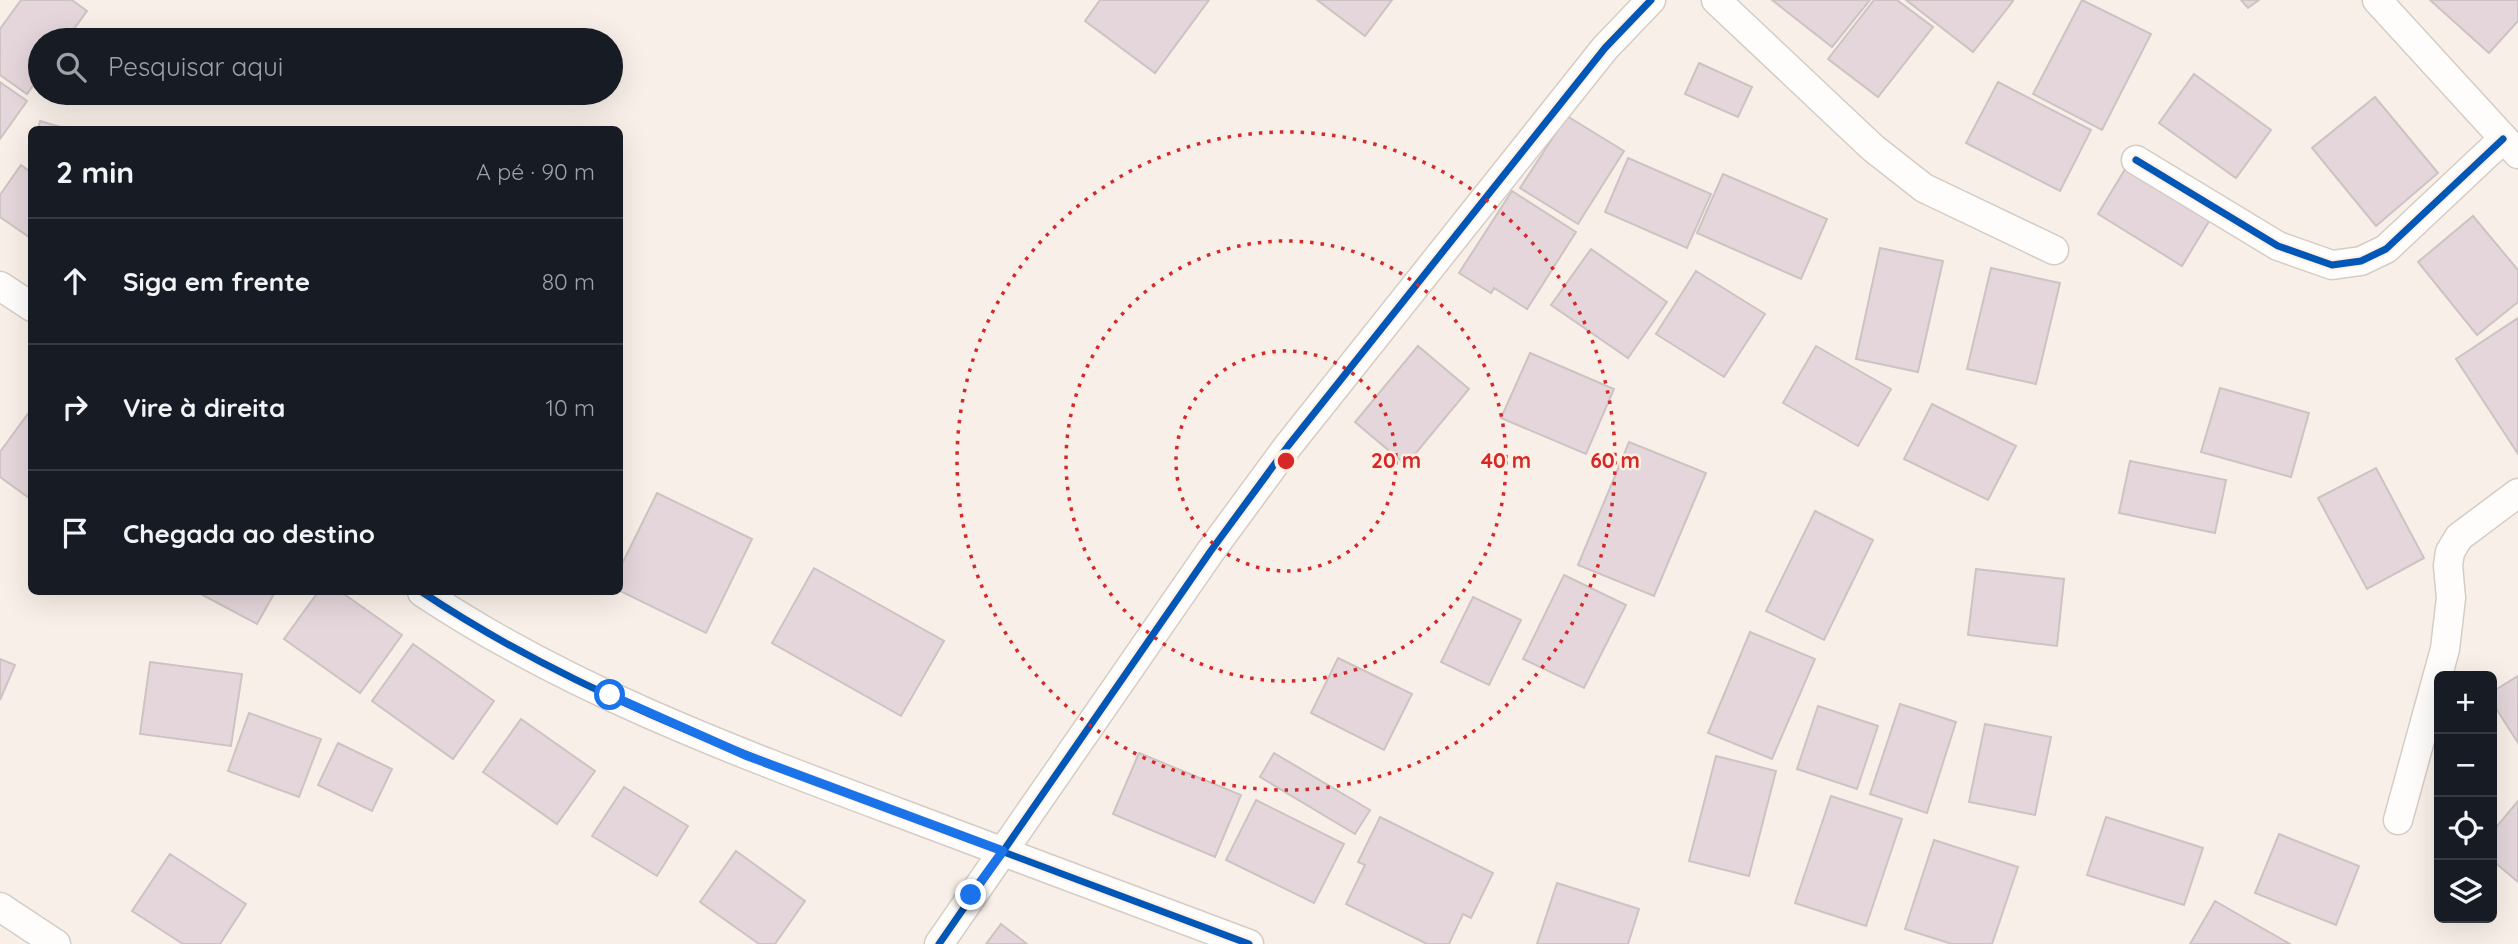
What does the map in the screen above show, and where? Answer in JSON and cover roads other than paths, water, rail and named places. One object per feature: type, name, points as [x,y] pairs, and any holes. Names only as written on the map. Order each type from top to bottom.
[{"type":"street","points":[[939,944],[1210,552],[1288,446],[1605,48],[1651,0]]},
{"type":"street","points":[[1716,0],[1873,148],[1924,188],[2054,250]]},
{"type":"street","points":[[2136,160],[2278,246],[2332,265],[2361,261],[2386,249],[2511,147],[2377,0]]},
{"type":"street","points":[[0,286],[28,304]]},
{"type":"street","points":[[2398,820],[2445,649],[2451,598],[2448,566],[2450,552],[2459,537],[2518,493]]},
{"type":"street","points":[[426,595],[471,625],[622,701],[745,755],[1249,944]]},
{"type":"street","points":[[0,907],[56,944]]}]
